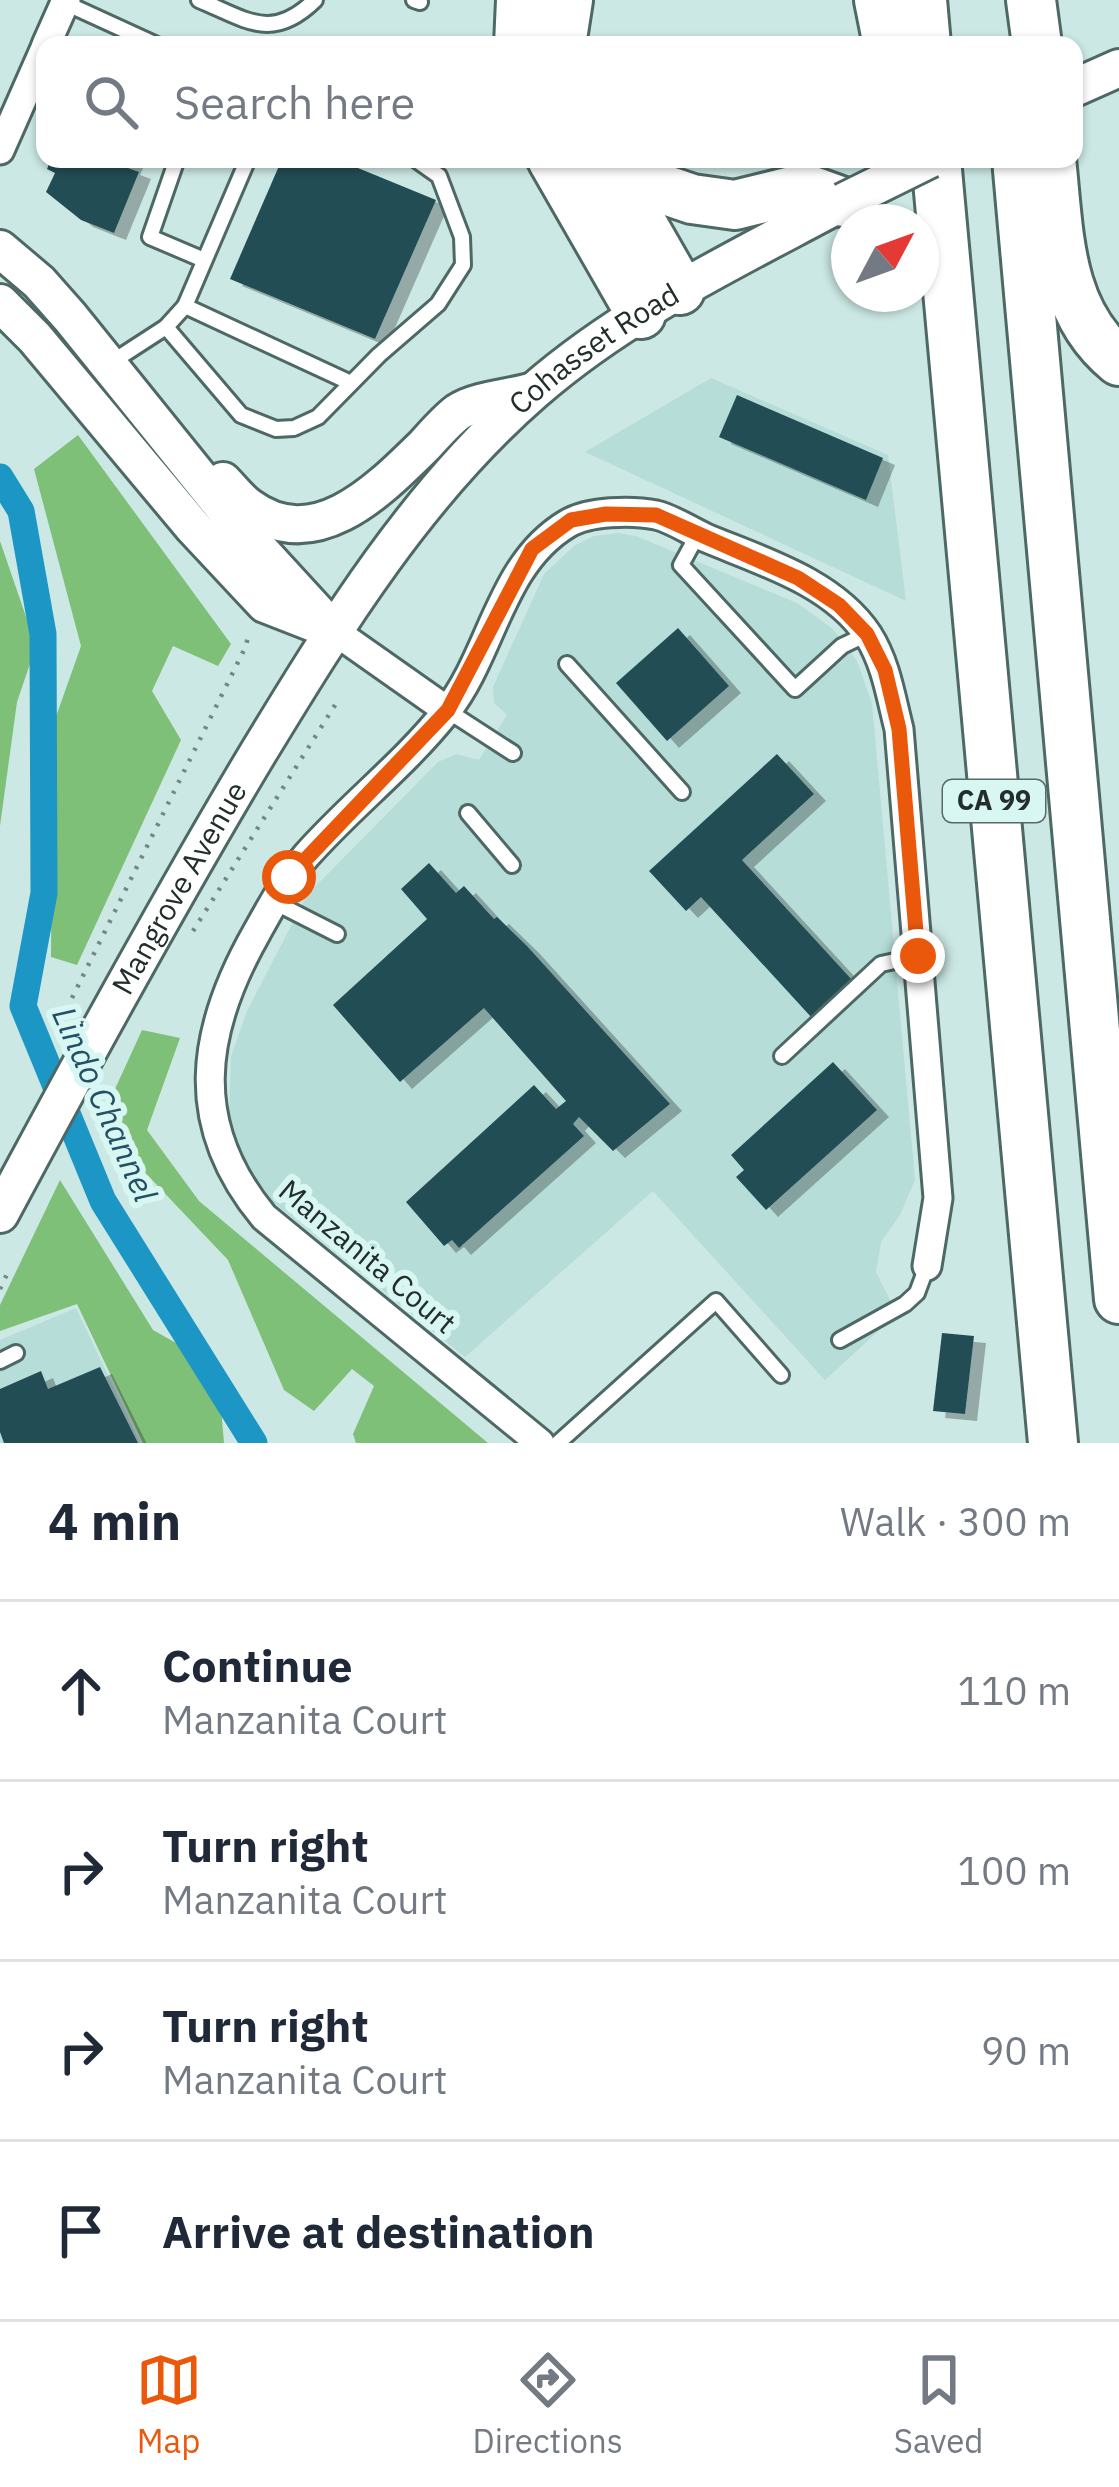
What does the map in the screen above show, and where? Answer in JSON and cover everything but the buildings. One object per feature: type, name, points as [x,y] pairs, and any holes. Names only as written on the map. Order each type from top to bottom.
[{"type":"highway","points":[[519,36],[521,0]]},
{"type":"highway","points":[[562,36],[568,0]]},
{"type":"highway","points":[[879,0],[886,36]]},
{"type":"highway","points":[[922,0],[925,36]]},
{"type":"highway","points":[[1003,0],[1006,36]]},
{"type":"highway","points":[[1031,0],[1036,36]]},
{"type":"highway","points":[[559,168],[661,302]]},
{"type":"highway","points":[[612,168],[661,302]]},
{"type":"highway","points":[[622,168],[645,183],[692,200],[735,205],[804,188],[843,202]]},
{"type":"highway","points":[[904,168],[909,204]]},
{"type":"highway","name":"CA 99","points":[[934,168],[1052,1443]]},
{"type":"highway","name":"CA 99","points":[[1018,168],[1119,1298]]},
{"type":"highway","points":[[1052,168],[1066,283],[1084,321],[1119,361]]},
{"type":"highway","points":[[923,312],[938,423],[965,487]]},
{"type":"main road","name":"Cohasset Road","points":[[332,630],[416,514],[533,392],[661,302],[914,168]]},
{"type":"main road","points":[[0,249],[39,282],[244,534],[332,630]]},
{"type":"main road","points":[[0,303],[265,604],[332,630]]},
{"type":"main road","points":[[155,424],[192,449],[250,508],[277,520],[304,524],[357,506],[460,410],[533,392]]},
{"type":"main road","name":"Mangrove Avenue","points":[[7,1201],[212,831],[332,630]]},
{"type":"street","points":[[50,36],[65,2]]},
{"type":"street","points":[[0,150],[36,68]]},
{"type":"street","name":"Manzanita Court","points":[[540,1443],[291,1242],[244,1193],[226,1161],[209,1096],[214,1028],[235,974],[274,902],[308,854],[448,710],[532,549],[571,520],[606,514],[656,515],[798,578],[839,605],[867,634],[885,670],[899,729],[938,1198],[927,1266]]},
{"type":"street","points":[[332,630],[448,710]]},
{"type":"lane","points":[[199,0],[268,25],[285,24],[315,0]]},
{"type":"lane","points":[[65,2],[138,36]]},
{"type":"lane","points":[[175,168],[150,237],[204,260]]},
{"type":"lane","points":[[109,364],[166,327],[184,306],[244,168]]},
{"type":"lane","points":[[166,327],[241,415],[276,429],[294,428],[318,417],[438,304],[463,265],[462,237],[439,176],[428,168]]},
{"type":"lane","points":[[184,306],[351,383]]},
{"type":"lane","points":[[698,534],[681,565],[795,688],[842,646],[867,634]]},
{"type":"lane","points":[[567,664],[682,792]]},
{"type":"lane","points":[[448,710],[513,753]]},
{"type":"lane","points":[[468,813],[512,865]]},
{"type":"lane","points":[[274,902],[337,934]]},
{"type":"lane","points":[[782,1056],[881,964],[918,956]]},
{"type":"lane","points":[[840,1340],[905,1304],[917,1293],[927,1266]]},
{"type":"lane","points":[[559,1443],[716,1301],[782,1375]]},
{"type":"lane","points":[[0,1360],[16,1353]]},
{"type":"path","points":[[72,998],[246,646],[250,628]]},
{"type":"path","points":[[190,935],[338,702]]},
{"type":"path","points":[[0,1289],[8,1272]]},
{"type":"shaded area","points":[[711,378],[888,455],[906,601],[585,452]]},
{"type":"shaded area","points":[[594,536],[636,536],[797,603],[833,629],[857,661],[872,703],[915,1180],[900,1215],[881,1242],[876,1272],[897,1314],[825,1380],[653,1191],[465,1357],[272,1201],[245,1160],[229,1118],[231,1056],[247,1011],[307,895],[438,762],[456,754],[479,760],[507,715],[494,703],[493,687],[544,574],[574,546]]},
{"type":"shaded area","points":[[76,1308],[140,1443],[0,1443],[0,1340]]},
{"type":"green space","points":[[78,435],[231,644],[218,666],[173,646],[152,691],[181,740],[77,965],[51,957],[52,728],[81,646],[34,469]]},
{"type":"green space","points":[[0,541],[36,646],[17,702],[0,826]]},
{"type":"green space","points":[[142,1030],[180,1038],[147,1130],[199,1201],[488,1443],[356,1443],[353,1434],[374,1386],[352,1369],[314,1411],[284,1390],[228,1260],[99,1124]]},
{"type":"green space","points":[[60,1180],[153,1330],[192,1352],[221,1408],[224,1443],[143,1443],[77,1304],[0,1331],[0,1305]]},
{"type":"waterway","name":"Lindo Channel","points":[[0,477],[21,511],[43,634],[44,893],[23,1006],[103,1201],[254,1443]]},
{"type":"route","points":[[289,877],[448,710],[532,549],[571,520],[606,514],[656,515],[798,578],[839,605],[867,634],[885,670],[899,729],[918,956]]}]
